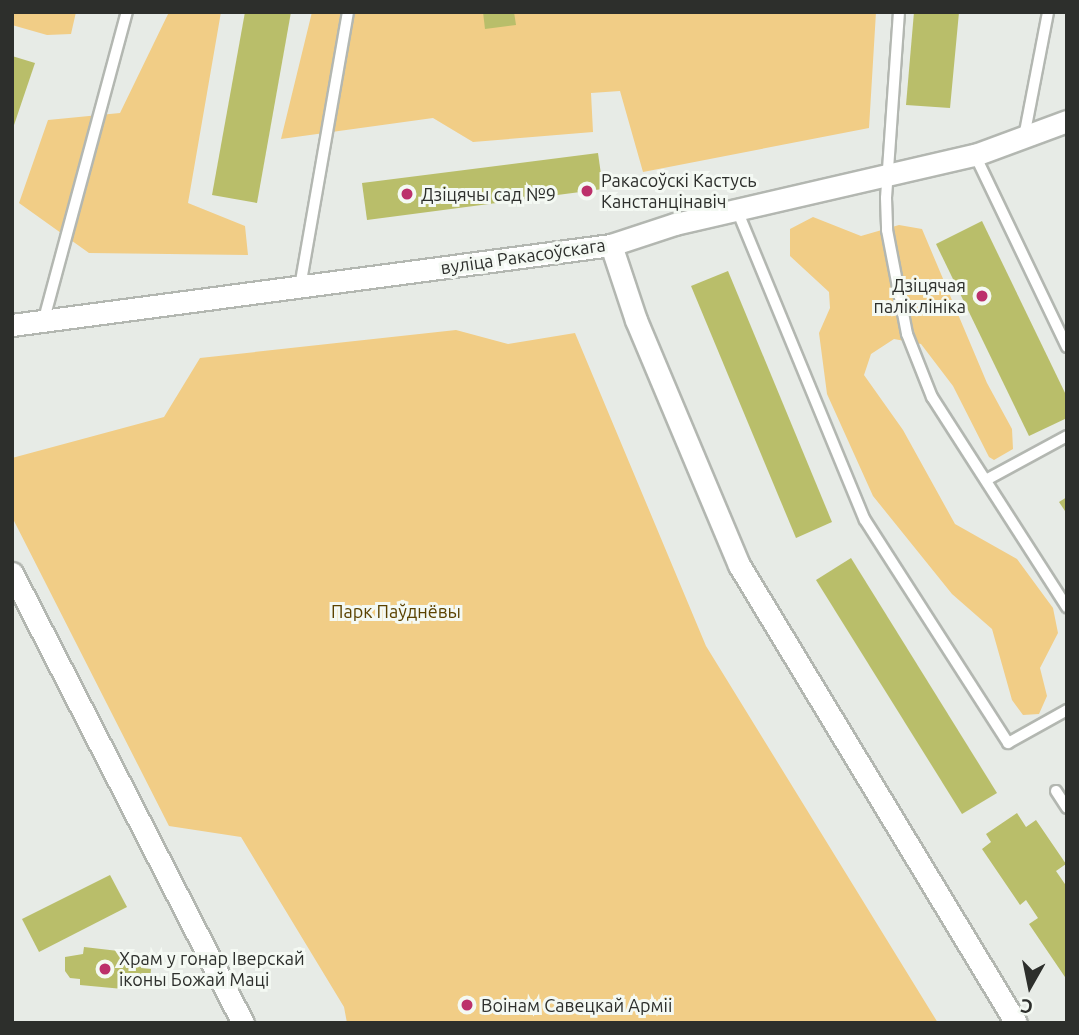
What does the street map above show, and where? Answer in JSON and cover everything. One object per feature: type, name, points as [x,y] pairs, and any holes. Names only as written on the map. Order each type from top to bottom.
[{"type":"street","name":"вуліца Ракасоўскага","points":[[12,325],[611,244],[737,211],[975,155],[1023,140],[1067,121]]},
{"type":"street","points":[[611,244],[636,320],[739,565],[1016,1023]]},
{"type":"street","points":[[12,573],[243,1023]]},
{"type":"lane","points":[[44,319],[127,12]]},
{"type":"lane","points":[[300,287],[348,12]]},
{"type":"lane","points":[[899,12],[885,177],[887,230],[896,284],[917,368],[1067,607]]},
{"type":"lane","points":[[1023,140],[1048,12]]},
{"type":"lane","points":[[975,155],[1067,347]]},
{"type":"lane","points":[[737,211],[864,520],[1008,743],[1067,710]]},
{"type":"lane","points":[[986,480],[1067,436]]},
{"type":"lane","points":[[1056,791],[1067,808]]},
{"type":"green space","points":[[12,12],[76,12],[71,34],[47,35],[12,25]]},
{"type":"green space","points":[[169,12],[221,12],[188,203],[245,226],[248,255],[89,253],[19,203],[48,120],[120,113]]},
{"type":"green space","points":[[312,12],[876,12],[869,128],[643,172],[620,91],[591,93],[593,132],[473,142],[433,118],[281,139]]},
{"type":"green space","points":[[813,217],[861,236],[899,225],[922,229],[987,383],[1012,429],[1013,449],[994,460],[989,457],[953,386],[921,344],[894,339],[871,354],[864,375],[903,430],[955,524],[1017,559],[1053,608],[1058,633],[1040,668],[1047,696],[1039,714],[1023,715],[1012,700],[992,629],[952,594],[873,496],[827,394],[819,333],[830,308],[829,292],[790,256],[790,229]]},
{"type":"green space","name":"Парк Паўднёвы","points":[[456,330],[508,344],[575,333],[706,646],[938,1023],[347,1023],[344,1007],[241,837],[169,826],[12,517],[12,458],[164,417],[200,358]]},
{"type":"building","points":[[245,12],[291,12],[257,203],[212,195]]},
{"type":"building","points":[[483,12],[514,12],[516,25],[485,29]]},
{"type":"building","points":[[914,12],[959,12],[950,108],[906,105]]},
{"type":"building","points":[[12,56],[35,63],[13,128],[12,128]]},
{"type":"building","points":[[598,153],[603,189],[367,220],[362,183]]},
{"type":"building","points":[[982,221],[1067,397],[1067,418],[1029,436],[936,244]]},
{"type":"building","points":[[728,271],[832,522],[796,538],[691,286]]},
{"type":"building","points":[[1067,497],[1067,514],[1059,502]]},
{"type":"building","points":[[851,558],[997,793],[962,814],[816,580]]},
{"type":"building","points":[[1017,813],[1026,827],[1036,820],[1066,864],[1056,871],[1067,887],[1067,980],[1029,924],[1038,918],[1026,900],[1020,905],[982,849],[991,842],[986,834]]},
{"type":"building","points":[[110,875],[127,907],[39,952],[22,919]]},
{"type":"building","name":"Храм у гонар Іверскай іконы Божай Маці","points":[[84,947],[127,952],[126,958],[142,959],[141,968],[151,969],[150,981],[140,980],[139,986],[123,984],[123,989],[80,985],[80,979],[70,978],[65,971],[65,957],[83,954]]},
{"type":"place","name":"Ракасоўскі Кастусь Канстанцінавіч","points":[[587,191]]},
{"type":"place","name":"Дзіцячы сад №9","points":[[407,194]]},
{"type":"place","name":"Дзіцячая паліклініка","points":[[982,296]]},
{"type":"place","name":"Храм у гонар Іверскай іконы Божай Маці","points":[[105,969]]},
{"type":"place","name":"Воінам Савецкай Арміі","points":[[467,1005]]}]
